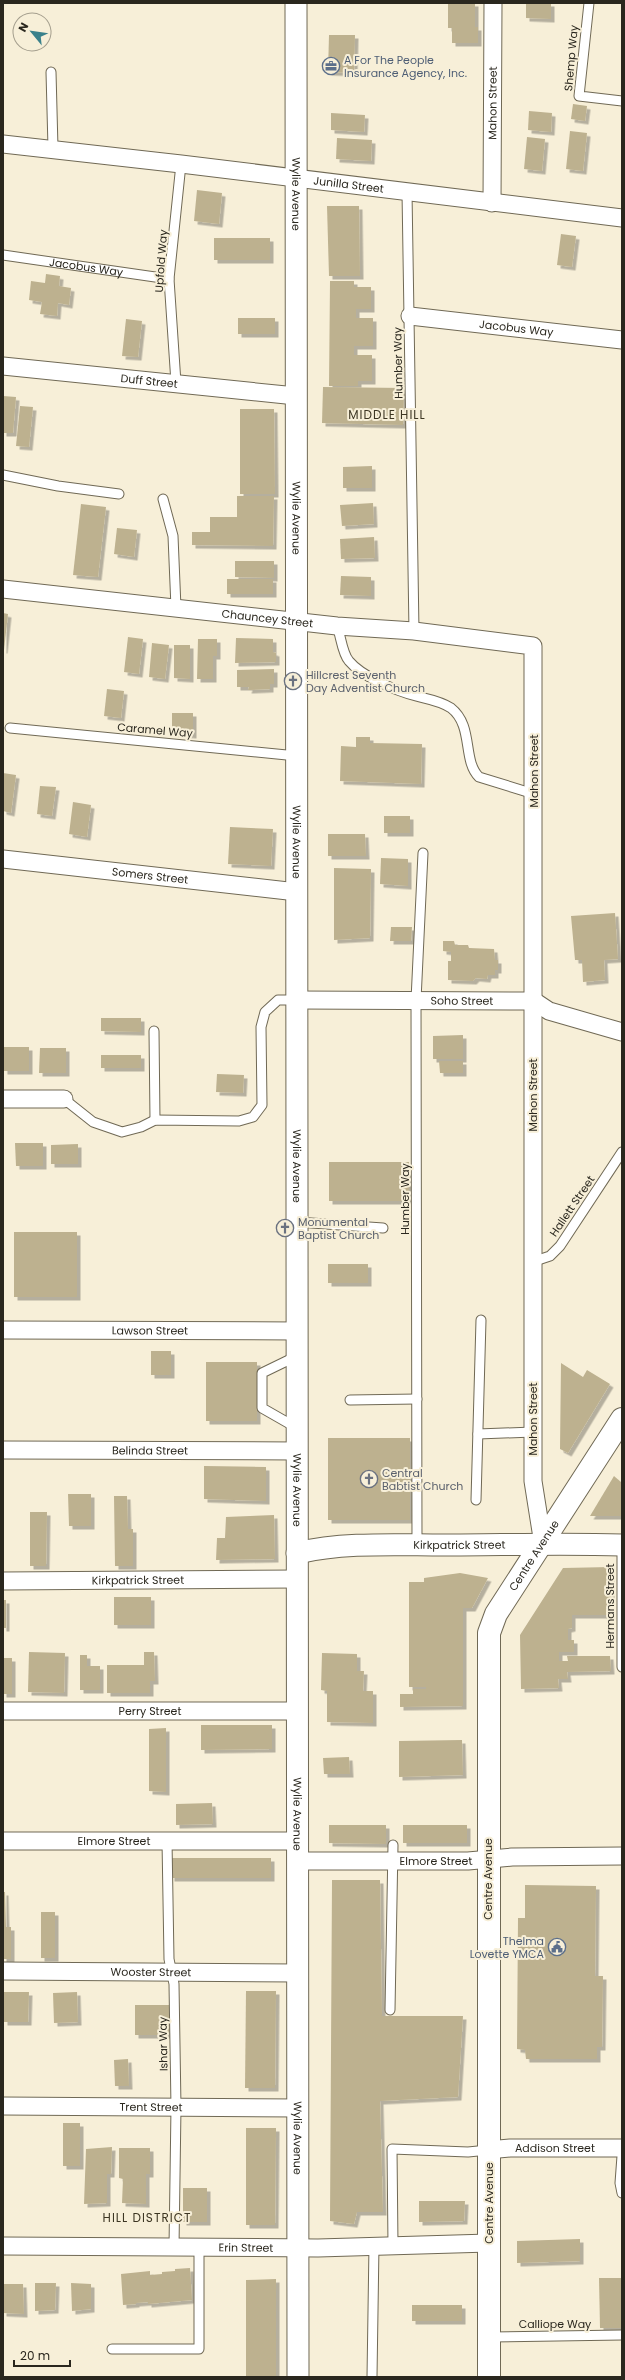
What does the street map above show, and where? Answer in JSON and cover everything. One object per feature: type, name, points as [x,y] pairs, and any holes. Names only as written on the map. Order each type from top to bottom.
[{"type":"main road","name":"Centre Avenue","points":[[489,2377],[489,1633],[496,1614],[543,1544],[622,1420]]},
{"type":"street","name":"Wylie Avenue","points":[[296,3],[298,1579],[296,1711],[298,1851],[298,2377]]},
{"type":"street","name":"Mahon Street","points":[[492,203],[493,3]]},
{"type":"street","name":"Junilla Street","points":[[3,144],[53,148],[622,218]]},
{"type":"street","name":"Jacobus Way","points":[[410,316],[622,340]]},
{"type":"street","name":"Duff Street","points":[[3,366],[296,396]]},
{"type":"street","name":"Chauncey Street","points":[[3,589],[296,622],[414,631],[533,646]]},
{"type":"street","name":"Mahon Street","points":[[533,646],[533,1481],[543,1544]]},
{"type":"street","name":"Somers Street","points":[[3,859],[297,892]]},
{"type":"street","name":"Soho Street","points":[[297,1000],[534,1001]]},
{"type":"street","points":[[534,1001],[549,1011],[622,1032]]},
{"type":"street","points":[[3,1099],[64,1098]]},
{"type":"street","name":"Lawson Street","points":[[3,1330],[297,1331]]},
{"type":"street","name":"Belinda Street","points":[[3,1450],[297,1451]]},
{"type":"street","name":"Kirkpatrick Street","points":[[297,1554],[319,1548],[417,1545],[622,1545]]},
{"type":"street","name":"Kirkpatrick Street","points":[[3,1581],[298,1579]]},
{"type":"street","name":"Perry Street","points":[[3,1711],[296,1711]]},
{"type":"street","name":"Elmore Street","points":[[3,1841],[167,1841],[298,1851],[392,1853],[488,1859],[512,1857],[622,1856]]},
{"type":"street","name":"Wooster Street","points":[[3,1971],[298,1972]]},
{"type":"street","name":"Trent Street","points":[[3,2106],[298,2108]]},
{"type":"street","name":"Addison Street","points":[[488,2150],[510,2148],[622,2148]]},
{"type":"street","name":"Erin Street","points":[[3,2246],[298,2247],[489,2244]]},
{"type":"lane","name":"Shemp Way","points":[[588,3],[579,96],[622,101]]},
{"type":"lane","points":[[51,72],[53,148]]},
{"type":"lane","name":"Upfold Way","points":[[176,383],[169,279],[181,164]]},
{"type":"lane","name":"Humber Way","points":[[407,192],[414,631]]},
{"type":"lane","name":"Jacobus Way","points":[[3,255],[169,279]]},
{"type":"lane","points":[[3,475],[58,486],[119,494]]},
{"type":"lane","points":[[163,499],[173,536],[176,608]]},
{"type":"lane","points":[[337,626],[346,657],[358,668],[400,692],[440,702],[456,713],[464,725],[473,771],[479,777],[534,794]]},
{"type":"lane","name":"Caramel Way","points":[[10,728],[297,756]]},
{"type":"lane","name":"Humber Way","points":[[417,1545],[416,1000],[423,854]]},
{"type":"lane","points":[[64,1098],[93,1122],[122,1132],[141,1127],[155,1120],[239,1121],[253,1117],[262,1105],[261,1027],[265,1012],[278,1000],[297,1000]]},
{"type":"lane","points":[[154,1031],[155,1120]]},
{"type":"lane","name":"Hallett Street","points":[[532,1262],[550,1256],[560,1246],[622,1152]]},
{"type":"lane","points":[[297,1222],[384,1228]]},
{"type":"lane","points":[[476,1500],[481,1320]]},
{"type":"lane","points":[[297,1356],[262,1373],[262,1408],[297,1428]]},
{"type":"lane","points":[[350,1400],[417,1399]]},
{"type":"lane","points":[[478,1434],[533,1432]]},
{"type":"lane","name":"Hermans Street","points":[[622,1545],[622,1667]]},
{"type":"lane","name":"Ishar Way","points":[[167,1841],[169,1959],[174,1984],[176,2107],[174,2246]]},
{"type":"lane","points":[[390,2010],[392,1853]]},
{"type":"lane","points":[[393,2245],[392,2149],[468,2152],[488,2150]]},
{"type":"lane","points":[[622,2156],[620,2183],[622,2192]]},
{"type":"lane","points":[[372,2377],[374,2245]]},
{"type":"lane","points":[[112,2349],[199,2349],[199,2247]]},
{"type":"lane","name":"Calliope Way","points":[[489,2337],[622,2335]]},
{"type":"building","points":[[448,3],[475,3],[475,27],[478,27],[478,43],[452,43],[452,28],[448,28]]},
{"type":"building","points":[[526,3],[551,3],[551,19],[526,18]]},
{"type":"building","points":[[329,35],[355,35],[354,73],[328,72]]},
{"type":"building","points":[[573,104],[587,106],[585,121],[571,119]]},
{"type":"building","points":[[529,111],[552,113],[551,132],[528,130]]},
{"type":"building","points":[[331,113],[365,115],[364,132],[331,130]]},
{"type":"building","points":[[570,131],[587,133],[583,171],[566,169]]},
{"type":"building","points":[[527,137],[545,139],[542,171],[524,169]]},
{"type":"building","points":[[337,138],[372,140],[371,161],[336,159]]},
{"type":"building","points":[[197,190],[222,193],[219,224],[194,221]]},
{"type":"building","points":[[327,206],[359,206],[360,276],[329,276]]},
{"type":"building","points":[[561,234],[576,236],[572,267],[557,265]]},
{"type":"building","points":[[214,238],[270,238],[270,260],[214,260]]},
{"type":"building","points":[[46,274],[60,276],[59,286],[71,288],[69,305],[58,303],[57,316],[40,314],[42,302],[29,300],[31,281],[45,283]]},
{"type":"building","points":[[330,281],[354,281],[354,287],[371,287],[371,309],[356,309],[356,318],[373,318],[373,346],[354,346],[354,355],[372,355],[372,381],[358,381],[358,386],[329,386]]},
{"type":"building","points":[[238,318],[275,318],[275,334],[238,334]]},
{"type":"building","points":[[126,319],[142,321],[138,357],[122,356]]},
{"type":"building","points":[[323,387],[404,388],[403,425],[322,423]]},
{"type":"building","points":[[3,396],[16,397],[13,433],[3,433]]},
{"type":"building","points":[[20,406],[33,407],[29,447],[16,446]]},
{"type":"building","points":[[240,409],[274,409],[275,494],[240,494]]},
{"type":"building","points":[[372,466],[372,488],[343,488],[343,467]]},
{"type":"building","points":[[237,496],[274,496],[273,546],[192,545],[192,532],[210,532],[210,517],[237,517]]},
{"type":"building","points":[[373,503],[374,524],[342,526],[340,505]]},
{"type":"building","points":[[81,504],[106,507],[98,577],[73,575]]},
{"type":"building","points":[[117,528],[137,530],[134,557],[114,554]]},
{"type":"building","points":[[374,537],[375,558],[341,559],[340,539]]},
{"type":"building","points":[[235,561],[274,561],[274,578],[235,577]]},
{"type":"building","points":[[341,576],[371,577],[371,596],[340,595]]},
{"type":"building","points":[[227,579],[273,579],[273,594],[227,594]]},
{"type":"building","points":[[3,613],[8,614],[4,650],[3,650]]},
{"type":"building","points":[[128,637],[143,639],[139,674],[124,672]]},
{"type":"building","points":[[236,638],[273,639],[273,652],[276,653],[276,662],[235,663]]},
{"type":"building","points":[[198,639],[217,639],[217,656],[213,656],[213,679],[197,679]]},
{"type":"building","points":[[152,643],[169,645],[165,679],[149,677]]},
{"type":"building","points":[[174,645],[190,645],[190,679],[174,678]]},
{"type":"building","points":[[274,669],[274,684],[270,684],[270,689],[248,690],[249,687],[237,687],[237,670]]},
{"type":"building","points":[[107,689],[124,691],[121,718],[104,716]]},
{"type":"building","points":[[172,713],[193,713],[193,735],[172,733]]},
{"type":"building","points":[[356,737],[370,737],[370,743],[422,744],[421,784],[340,781],[341,746],[356,747]]},
{"type":"building","points":[[3,773],[16,775],[11,813],[3,811]]},
{"type":"building","points":[[40,786],[56,787],[52,816],[37,814]]},
{"type":"building","points":[[73,802],[91,805],[87,837],[69,834]]},
{"type":"building","points":[[384,816],[410,816],[410,833],[384,833]]},
{"type":"building","points":[[230,827],[273,829],[271,866],[228,864]]},
{"type":"building","points":[[328,834],[365,834],[366,856],[328,856]]},
{"type":"building","points":[[381,858],[408,859],[408,886],[380,884]]},
{"type":"building","points":[[334,868],[371,869],[370,938],[334,940]]},
{"type":"building","points":[[615,913],[618,959],[604,960],[605,980],[583,982],[582,960],[575,960],[571,916]]},
{"type":"building","points":[[391,927],[412,927],[411,941],[390,941]]},
{"type":"building","points":[[443,941],[454,941],[455,945],[468,945],[469,948],[494,949],[495,960],[498,960],[498,970],[495,970],[495,975],[488,975],[487,979],[476,978],[473,981],[448,980],[448,961],[451,961],[451,952],[443,951]]},
{"type":"building","points":[[101,1018],[141,1018],[141,1032],[101,1031]]},
{"type":"building","points":[[463,1035],[463,1059],[433,1059],[433,1036]]},
{"type":"building","points":[[3,1047],[29,1047],[29,1071],[4,1071]]},
{"type":"building","points":[[40,1048],[66,1048],[66,1073],[39,1073]]},
{"type":"building","points":[[101,1055],[141,1055],[141,1068],[101,1068]]},
{"type":"building","points":[[439,1061],[463,1061],[463,1073],[440,1073]]},
{"type":"building","points":[[217,1074],[244,1075],[243,1093],[216,1092]]},
{"type":"building","points":[[15,1143],[43,1143],[43,1166],[16,1166]]},
{"type":"building","points":[[78,1144],[78,1164],[51,1164],[51,1145]]},
{"type":"building","points":[[329,1162],[409,1162],[409,1201],[329,1201]]},
{"type":"building","points":[[14,1232],[77,1232],[77,1297],[14,1297]]},
{"type":"building","points":[[328,1264],[368,1264],[368,1283],[328,1283]]},
{"type":"building","points":[[151,1351],[171,1351],[171,1375],[151,1375]]},
{"type":"building","points":[[206,1362],[257,1362],[257,1421],[206,1421]]},
{"type":"building","points":[[561,1363],[583,1377],[587,1370],[610,1384],[568,1453],[560,1449]]},
{"type":"building","name":"Central Babtist Church","points":[[328,1438],[410,1438],[410,1520],[328,1520]]},
{"type":"building","points":[[204,1466],[266,1467],[266,1501],[204,1499]]},
{"type":"building","points":[[614,1476],[622,1483],[622,1516],[590,1516]]},
{"type":"building","points":[[68,1494],[91,1494],[91,1526],[69,1526]]},
{"type":"building","points":[[114,1496],[127,1496],[128,1529],[133,1529],[133,1566],[115,1566]]},
{"type":"building","points":[[30,1512],[47,1512],[46,1566],[30,1566]]},
{"type":"building","points":[[274,1515],[275,1559],[216,1560],[217,1538],[225,1538],[226,1517]]},
{"type":"building","points":[[611,1567],[611,1615],[572,1615],[572,1628],[568,1629],[568,1640],[574,1640],[574,1652],[559,1652],[559,1661],[568,1661],[567,1656],[610,1656],[611,1671],[567,1672],[568,1679],[558,1679],[559,1688],[521,1689],[520,1635],[563,1568]]},
{"type":"building","points":[[460,1573],[488,1578],[472,1608],[463,1608],[463,1706],[400,1707],[400,1694],[413,1694],[413,1689],[426,1689],[426,1687],[409,1687],[409,1582],[424,1582],[424,1578]]},
{"type":"building","points":[[114,1597],[151,1597],[151,1625],[114,1625]]},
{"type":"building","points":[[3,1600],[6,1600],[6,1628],[3,1628]]},
{"type":"building","points":[[29,1652],[65,1653],[64,1693],[28,1692]]},
{"type":"building","points":[[144,1652],[154,1652],[155,1681],[150,1681],[150,1693],[107,1693],[107,1665],[144,1665]]},
{"type":"building","points":[[322,1653],[357,1654],[357,1671],[364,1671],[363,1691],[373,1691],[373,1723],[327,1722],[327,1691],[321,1690]]},
{"type":"building","points":[[80,1655],[87,1655],[87,1666],[100,1666],[100,1690],[80,1690]]},
{"type":"building","points":[[3,1658],[12,1658],[12,1694],[3,1694]]},
{"type":"building","points":[[201,1725],[272,1725],[272,1749],[201,1750]]},
{"type":"building","points":[[166,1728],[166,1792],[149,1791],[149,1729]]},
{"type":"building","points":[[462,1740],[463,1775],[399,1777],[399,1741]]},
{"type":"building","points":[[349,1757],[350,1774],[324,1774],[323,1758]]},
{"type":"building","points":[[212,1803],[213,1824],[176,1825],[176,1804]]},
{"type":"building","points":[[329,1825],[386,1825],[386,1844],[329,1843]]},
{"type":"building","points":[[403,1825],[467,1825],[467,1843],[403,1843]]},
{"type":"building","points":[[171,1858],[271,1858],[271,1878],[171,1878]]},
{"type":"building","points":[[332,1880],[380,1880],[382,2016],[463,2016],[458,2097],[380,2101],[383,2212],[357,2212],[354,2224],[330,2221]]},
{"type":"building","name":"Thelma Lovette YMCA","points":[[525,1885],[596,1886],[595,1976],[603,1976],[602,2047],[597,2047],[597,2059],[526,2059],[525,2050],[517,2049],[518,1918],[525,1918]]},
{"type":"building","points":[[3,1892],[5,1892],[6,1927],[11,1927],[11,1959],[3,1959]]},
{"type":"building","points":[[41,1912],[55,1912],[55,1958],[41,1958]]},
{"type":"building","points":[[246,1991],[276,1991],[275,2088],[245,2088]]},
{"type":"building","points":[[4,1992],[29,1992],[28,2022],[4,2022]]},
{"type":"building","points":[[77,1992],[78,2022],[54,2023],[53,1993]]},
{"type":"building","points":[[135,2005],[169,2005],[169,2035],[135,2035]]},
{"type":"building","points":[[128,2059],[129,2086],[115,2086],[114,2060]]},
{"type":"building","points":[[63,2123],[80,2123],[80,2166],[63,2166]]},
{"type":"building","points":[[246,2128],[276,2128],[275,2225],[246,2225]]},
{"type":"building","points":[[112,2147],[111,2174],[107,2174],[107,2203],[84,2204],[86,2149]]},
{"type":"building","points":[[119,2148],[150,2148],[150,2174],[146,2174],[146,2204],[122,2203],[123,2179],[119,2178]]},
{"type":"building","points":[[183,2188],[207,2188],[207,2222],[183,2222]]},
{"type":"building","points":[[419,2201],[465,2201],[464,2221],[419,2222]]},
{"type":"building","points":[[580,2239],[580,2261],[517,2263],[517,2241]]},
{"type":"building","points":[[190,2268],[192,2300],[123,2305],[121,2274],[150,2271],[150,2275],[162,2274],[162,2272],[175,2271],[175,2269]]},
{"type":"building","points":[[599,2278],[622,2278],[622,2328],[600,2328]]},
{"type":"building","points":[[276,2279],[276,2377],[246,2377],[246,2280]]},
{"type":"building","points":[[35,2283],[56,2283],[55,2310],[35,2311]]},
{"type":"building","points":[[71,2283],[91,2284],[91,2309],[72,2311]]},
{"type":"building","points":[[3,2284],[23,2284],[24,2314],[3,2313]]},
{"type":"building","points":[[412,2305],[462,2305],[462,2321],[412,2321]]},
{"type":"place","name":"A For The People Insurance Agency, Inc.","points":[[331,66]]},
{"type":"place","name":"Hillcrest Seventh Day Adventist Church","points":[[293,681]]},
{"type":"place","name":"Monumental Baptist Church","points":[[285,1228]]},
{"type":"place","name":"Central Babtist Church","points":[[369,1479]]},
{"type":"place","name":"Thelma Lovette YMCA","points":[[557,1947]]},
{"type":"district","name":"MIDDLE HILL","points":[[387,415]]},
{"type":"district","name":"HILL DISTRICT","points":[[147,2218]]}]
